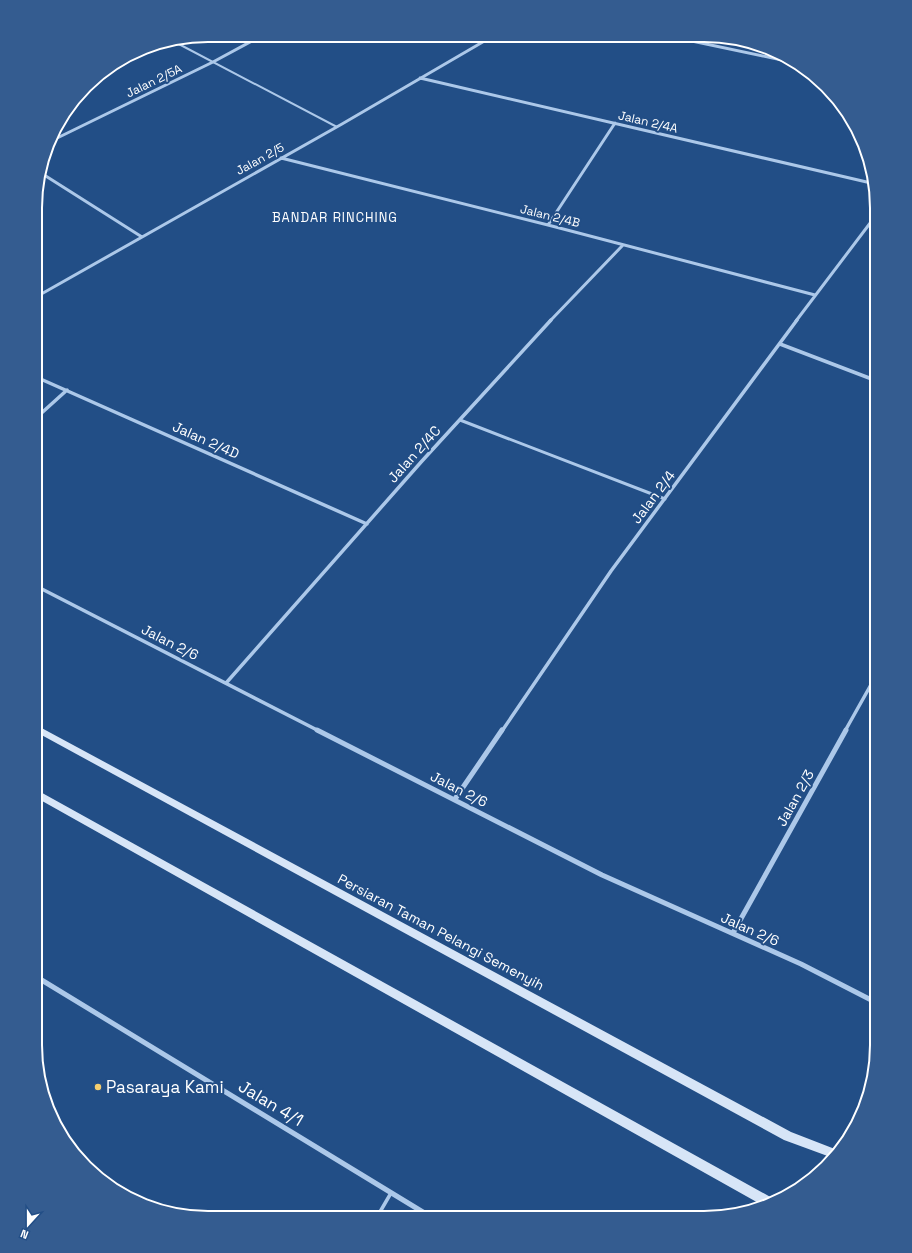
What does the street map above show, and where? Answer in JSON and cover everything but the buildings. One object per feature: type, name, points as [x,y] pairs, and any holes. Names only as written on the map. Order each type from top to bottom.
[{"type":"street","name":"Jalan 2/5A","points":[[57,138],[250,42]]},
{"type":"street","name":"Jalan 2/5","points":[[42,294],[337,127],[483,42]]},
{"type":"street","points":[[696,42],[779,59]]},
{"type":"street","name":"Jalan 2/4A","points":[[420,78],[868,182]]},
{"type":"street","points":[[548,225],[615,123]]},
{"type":"street","name":"Jalan 2/4B","points":[[281,158],[548,225],[815,295]]},
{"type":"street","points":[[45,175],[142,237]]},
{"type":"street","name":"Jalan 2/4","points":[[455,800],[611,571],[815,295],[870,223]]},
{"type":"street","name":"Jalan 2/4C","points":[[227,682],[460,420],[564,306],[623,245]]},
{"type":"street","points":[[780,344],[870,378]]},
{"type":"street","name":"Jalan 2/4D","points":[[42,380],[367,524]]},
{"type":"street","points":[[42,413],[67,390]]},
{"type":"street","name":"Jalan 2/6","points":[[42,589],[227,682],[602,875],[801,964],[870,999]]},
{"type":"street","name":"Jalan 2/3","points":[[733,933],[870,687]]},
{"type":"street","name":"Persiaran Taman Pelangi Semenyih","points":[[42,731],[788,1136],[831,1152]]},
{"type":"street","points":[[42,796],[764,1200]]},
{"type":"street","name":"Jalan 4/1","points":[[42,980],[421,1211]]},
{"type":"lane","points":[[179,44],[337,127]]},
{"type":"lane","points":[[460,420],[666,498]]},
{"type":"lane","points":[[380,1211],[391,1193]]},
{"type":"place","name":"Pasaraya Kami","points":[[98,1087]]},
{"type":"district","name":"BANDAR RINCHING","points":[[335,217]]}]
